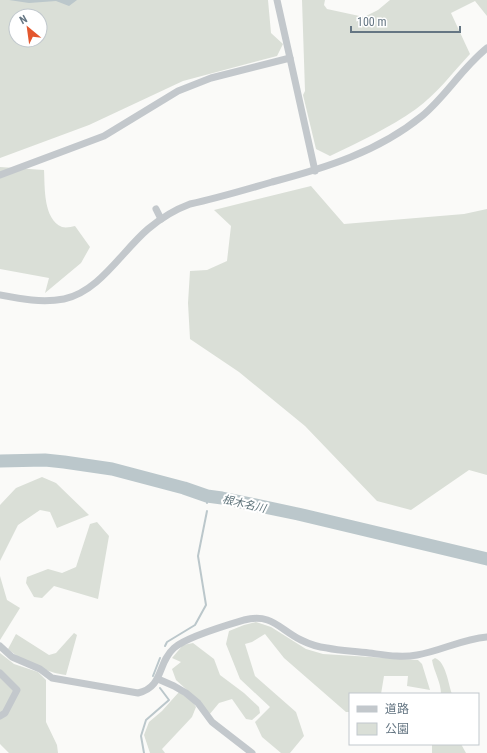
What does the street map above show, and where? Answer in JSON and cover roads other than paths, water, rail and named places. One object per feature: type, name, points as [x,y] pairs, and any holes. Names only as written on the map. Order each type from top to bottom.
[{"type":"street","points":[[277,0],[315,171]]},
{"type":"street","points":[[0,295],[40,301],[65,299],[73,296],[95,282],[113,266],[146,230],[173,211],[190,204],[315,171],[368,150],[410,125],[436,103],[477,57],[487,48]]},
{"type":"street","points":[[0,175],[104,136],[178,91],[211,78],[290,58]]},
{"type":"street","points":[[156,209],[161,219]]},
{"type":"street","points":[[0,646],[12,657],[40,669],[52,678],[138,693],[149,688],[158,679],[167,656],[173,648],[183,642],[222,627],[253,618],[275,622],[301,640],[317,646],[397,656],[417,655],[469,640],[487,637]]},
{"type":"street","points":[[0,673],[17,690],[5,714],[0,716]]},
{"type":"street","points":[[158,679],[174,686],[198,703],[212,722],[252,753]]},
{"type":"waterway","name":"根木名川","points":[[0,461],[45,460],[112,469],[184,488],[207,496],[298,514],[487,559]]},
{"type":"waterway","name":"根木名川","points":[[207,496],[207,503]]},
{"type":"waterway","points":[[165,646],[167,642],[195,625],[206,605],[198,556],[207,511]]},
{"type":"waterway","points":[[153,676],[160,658]]},
{"type":"waterway","points":[[144,753],[141,736],[146,720],[169,700],[160,688]]}]
